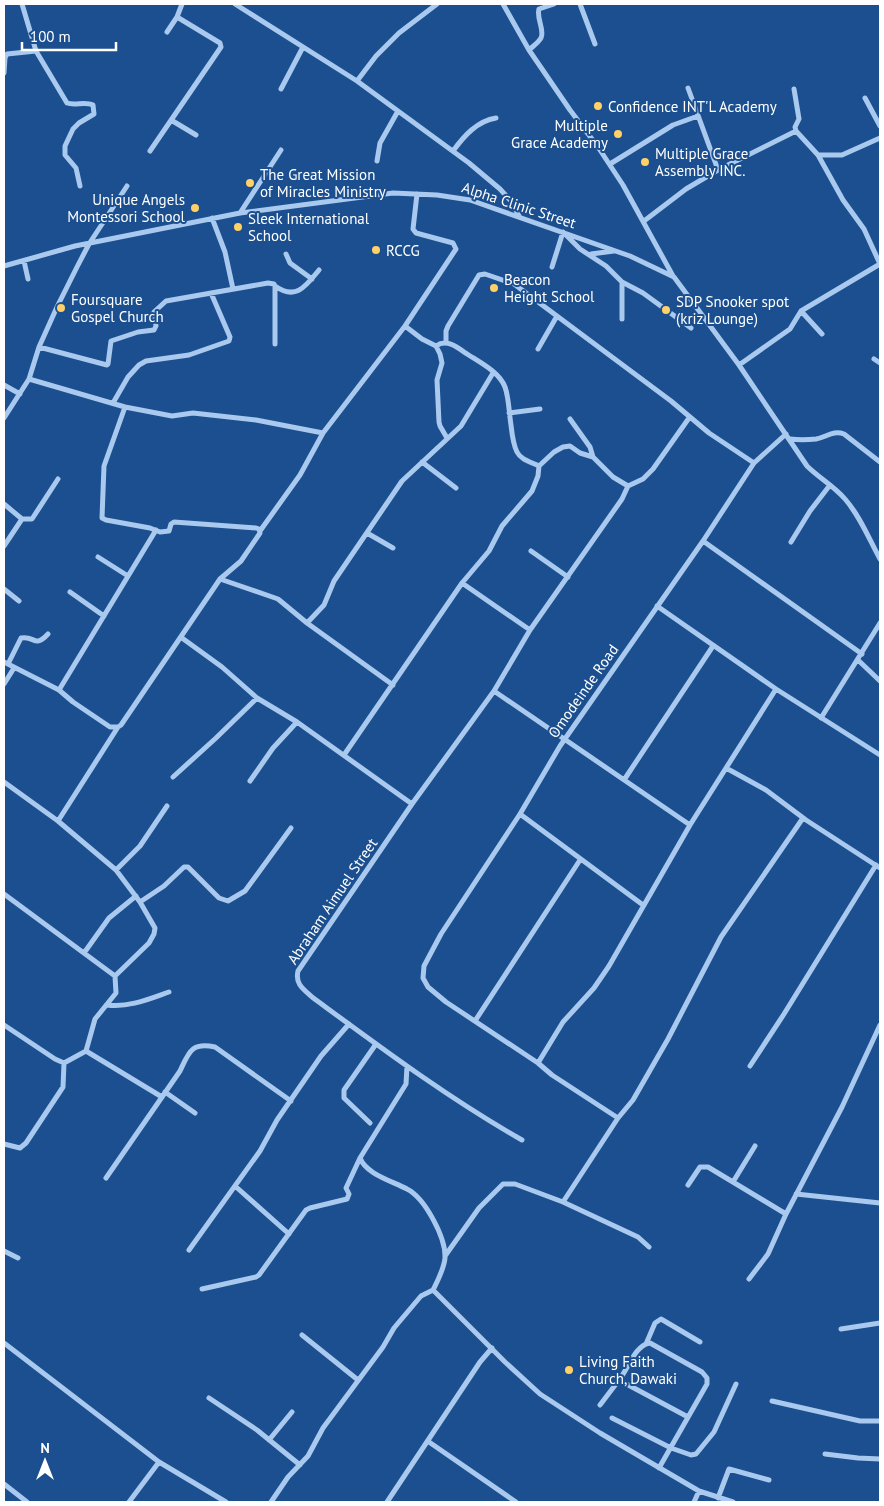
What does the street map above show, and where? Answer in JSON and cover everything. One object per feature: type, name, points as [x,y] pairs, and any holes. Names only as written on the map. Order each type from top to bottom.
[{"type":"street","points":[[22,4],[36,51],[67,102],[93,105],[94,114],[73,129],[65,146],[65,155],[76,168],[80,186]]},
{"type":"street","points":[[167,32],[177,17],[182,4]]},
{"type":"street","points":[[235,4],[357,81],[453,151],[500,188],[511,201],[520,217]]},
{"type":"street","points":[[357,81],[376,56],[399,33],[437,4]]},
{"type":"street","points":[[503,4],[529,50],[610,164],[674,277]]},
{"type":"street","points":[[529,50],[541,39],[539,9],[554,4]]},
{"type":"street","points":[[580,4],[594,44]]},
{"type":"street","points":[[150,151],[221,45],[177,17]]},
{"type":"street","points":[[281,90],[303,47]]},
{"type":"street","points":[[4,73],[7,54],[36,51]]},
{"type":"street","points":[[688,88],[718,170]]},
{"type":"street","points":[[739,365],[790,329],[801,311],[880,264],[864,228],[843,200],[818,155],[796,131],[795,127],[799,118],[794,89]]},
{"type":"street","points":[[865,98],[880,126]]},
{"type":"street","points":[[377,161],[380,143],[398,111]]},
{"type":"street","points":[[610,164],[673,124],[698,116]]},
{"type":"street","points":[[453,151],[461,140],[476,126],[496,118]]},
{"type":"street","points":[[171,120],[196,135]]},
{"type":"street","points":[[644,222],[686,188],[796,131]]},
{"type":"street","points":[[818,155],[842,155],[880,138]]},
{"type":"street","points":[[240,213],[281,150]]},
{"type":"street","points":[[4,418],[29,379],[39,347],[89,244],[127,186]]},
{"type":"street","points":[[58,821],[118,727],[122,725],[182,638],[220,579],[241,560],[300,475],[322,433],[405,326],[456,249],[453,243],[416,233],[413,229],[417,194]]},
{"type":"street","name":"Alpha Clinic Street","points":[[4,266],[75,246],[240,213],[373,195],[417,194],[470,200],[616,251],[674,277],[739,365],[808,466],[844,497],[853,509],[880,559]]},
{"type":"street","points":[[212,218],[225,252],[233,290]]},
{"type":"street","points":[[552,267],[563,232],[580,249],[606,266],[622,282],[643,293],[691,328]]},
{"type":"street","points":[[590,254],[616,251]]},
{"type":"street","points":[[286,254],[290,263],[312,279]]},
{"type":"street","points":[[24,261],[28,279]]},
{"type":"street","points":[[39,347],[107,365],[109,363],[112,341],[138,332],[154,330],[156,326],[154,312],[166,301],[268,283],[274,284],[282,291],[292,293],[300,291],[319,270]]},
{"type":"street","points":[[446,343],[448,326],[480,275],[485,274],[518,286],[671,401],[689,418],[754,463]]},
{"type":"street","points":[[622,282],[622,319]]},
{"type":"street","points":[[275,286],[275,344]]},
{"type":"street","points":[[113,403],[128,378],[139,365],[146,361],[190,355],[229,341],[230,337],[211,293]]},
{"type":"street","points":[[801,311],[822,334]]},
{"type":"street","points":[[538,349],[557,316]]},
{"type":"street","points":[[405,326],[422,339],[436,346],[442,359],[437,380],[439,422],[447,438]]},
{"type":"street","points":[[436,346],[440,343],[456,346],[493,373],[504,385],[513,440],[518,453],[523,458],[539,466]]},
{"type":"street","points":[[874,358],[880,363]]},
{"type":"street","points":[[308,623],[324,605],[334,581],[402,481],[461,426],[493,373]]},
{"type":"street","points":[[29,379],[125,407],[172,416],[193,413],[256,420],[322,433]]},
{"type":"street","points":[[4,385],[20,394]]},
{"type":"street","points":[[125,407],[104,466],[102,515],[106,520],[167,532],[174,522],[256,528],[260,531]]},
{"type":"street","points":[[509,413],[540,409]]},
{"type":"street","points":[[344,756],[462,583],[489,552],[502,526],[532,491],[538,476],[539,466],[554,452],[567,446],[572,447],[580,453],[593,457],[613,477],[628,486],[643,479],[653,469],[689,418]]},
{"type":"street","points":[[570,419],[590,447],[593,457]]},
{"type":"street","points":[[790,439],[816,439],[840,432],[880,462]]},
{"type":"street","name":"Omodeinde Road","points":[[475,1021],[446,1002],[428,987],[423,978],[424,966],[441,934],[520,814],[552,759],[703,541],[754,463],[786,434]]},
{"type":"street","points":[[422,462],[456,488]]},
{"type":"street","points":[[4,504],[22,519],[32,519],[58,479]]},
{"type":"street","points":[[791,542],[810,511],[830,485]]},
{"type":"street","name":"Abraham Aimuel Street","points":[[522,1140],[494,1124],[376,1044],[300,987],[296,979],[298,971],[412,804],[494,691],[530,630],[622,499],[628,486]]},
{"type":"street","points":[[4,546],[22,519]]},
{"type":"street","points":[[59,690],[156,530]]},
{"type":"street","points":[[367,533],[393,548]]},
{"type":"street","points":[[703,541],[862,654]]},
{"type":"street","points":[[531,551],[568,577]]},
{"type":"street","points":[[98,557],[128,576]]},
{"type":"street","points":[[220,579],[278,599],[393,685]]},
{"type":"street","points":[[462,583],[530,630]]},
{"type":"street","points":[[4,589],[19,601]]},
{"type":"street","points":[[70,592],[104,616]]},
{"type":"street","points":[[657,606],[776,689],[880,755]]},
{"type":"street","points":[[821,718],[880,623]]},
{"type":"street","points":[[48,634],[42,641],[38,642],[26,637],[22,638],[6,663],[59,690],[110,727],[118,727]]},
{"type":"street","points":[[182,638],[222,667],[257,698],[297,722],[412,804]]},
{"type":"street","points":[[624,780],[713,646]]},
{"type":"street","points":[[858,660],[880,681]]},
{"type":"street","points":[[4,684],[14,668]]},
{"type":"street","points":[[538,1063],[564,1022],[594,988],[609,966],[690,825],[776,689]]},
{"type":"street","points":[[494,691],[690,825]]},
{"type":"street","points":[[173,776],[257,698]]},
{"type":"street","points":[[250,781],[273,748],[297,722]]},
{"type":"street","points":[[726,768],[766,790],[803,818],[878,867],[750,1066]]},
{"type":"street","points":[[4,782],[58,821],[116,870],[136,896],[155,928],[150,943],[115,976]]},
{"type":"street","points":[[116,870],[140,846],[167,806]]},
{"type":"street","points":[[520,814],[643,905]]},
{"type":"street","points":[[562,1202],[618,1118],[633,1100],[668,1039],[721,938],[803,818]]},
{"type":"street","points":[[140,902],[164,886],[184,867],[188,867],[219,898],[228,900],[245,891],[291,828]]},
{"type":"street","points":[[580,860],[475,1021],[618,1118]]},
{"type":"street","points":[[4,894],[115,976]]},
{"type":"street","points":[[84,953],[109,918],[136,896]]},
{"type":"street","points":[[64,1064],[86,1052],[95,1019],[116,993],[115,976]]},
{"type":"street","points":[[107,1005],[116,1007],[127,1005],[169,992]]},
{"type":"street","points":[[189,1250],[260,1151],[277,1120],[321,1056],[349,1024]]},
{"type":"street","points":[[4,1025],[64,1064]]},
{"type":"street","points":[[749,1279],[768,1254],[796,1194],[842,1107],[880,1025]]},
{"type":"street","points":[[370,1122],[344,1098],[344,1090],[376,1044]]},
{"type":"street","points":[[106,1178],[164,1095],[191,1050],[200,1045],[215,1046],[291,1101]]},
{"type":"street","points":[[86,1052],[196,1113]]},
{"type":"street","points":[[4,1144],[20,1148],[26,1143],[63,1087],[64,1064]]},
{"type":"street","points":[[202,1289],[256,1277],[306,1210],[347,1199],[349,1194],[346,1188],[360,1158],[406,1084],[407,1066]]},
{"type":"street","points":[[733,1182],[755,1146]]},
{"type":"street","points":[[360,1158],[362,1164],[374,1172],[416,1195],[439,1230],[445,1256]]},
{"type":"street","points":[[688,1185],[697,1170],[704,1166],[786,1214]]},
{"type":"street","points":[[271,1502],[288,1478],[313,1450],[323,1428],[383,1347],[394,1328],[418,1299],[433,1290],[441,1273],[445,1256],[479,1208],[503,1184],[516,1184],[562,1202],[638,1237],[648,1246]]},
{"type":"street","points":[[235,1186],[289,1234]]},
{"type":"street","points":[[796,1194],[880,1203]]},
{"type":"street","points":[[4,1251],[18,1258]]},
{"type":"street","points":[[433,1290],[540,1394],[600,1433],[699,1491],[733,1502]]},
{"type":"street","points":[[600,1404],[619,1380],[639,1349],[646,1344],[655,1323],[661,1319],[700,1342]]},
{"type":"street","points":[[841,1329],[880,1323]]},
{"type":"street","points":[[302,1335],[358,1380]]},
{"type":"street","points":[[4,1343],[159,1462],[226,1502]]},
{"type":"street","points":[[646,1344],[650,1343],[702,1372],[707,1378],[708,1384],[659,1468]]},
{"type":"street","points":[[387,1502],[429,1442],[480,1362],[492,1348]]},
{"type":"street","points":[[619,1380],[688,1417]]},
{"type":"street","points":[[612,1418],[670,1448],[691,1455],[696,1454],[714,1432],[736,1384]]},
{"type":"street","points":[[209,1398],[269,1440],[300,1465]]},
{"type":"street","points":[[772,1401],[860,1421],[880,1421]]},
{"type":"street","points":[[269,1440],[292,1412]]},
{"type":"street","points":[[429,1442],[516,1502]]},
{"type":"street","points":[[825,1454],[880,1459]]},
{"type":"street","points":[[129,1502],[159,1462]]},
{"type":"street","points":[[718,1498],[729,1469],[769,1480]]},
{"type":"street","points":[[4,1484],[27,1502]]},
{"type":"street","points":[[694,1502],[699,1491]]},
{"type":"place","name":"Confidence INT'L Academy","points":[[598,106]]},
{"type":"place","name":"Multiple Grace Academy","points":[[618,134]]},
{"type":"place","name":"Multiple Grace Assembly INC.","points":[[645,162]]},
{"type":"place","name":"The Great Mission of Miracles Ministry","points":[[250,183]]},
{"type":"place","name":"Unique Angels Montessori School","points":[[195,208]]},
{"type":"place","name":"Sleek International School","points":[[238,227]]},
{"type":"place","name":"RCCG","points":[[376,250]]},
{"type":"place","name":"Beacon Height School","points":[[494,288]]},
{"type":"place","name":"Foursquare Gospel Church","points":[[61,308]]},
{"type":"place","name":"SDP Snooker spot (kriz Lounge)","points":[[666,310]]},
{"type":"place","name":"Living Faith Church, Dawaki","points":[[569,1370]]}]
